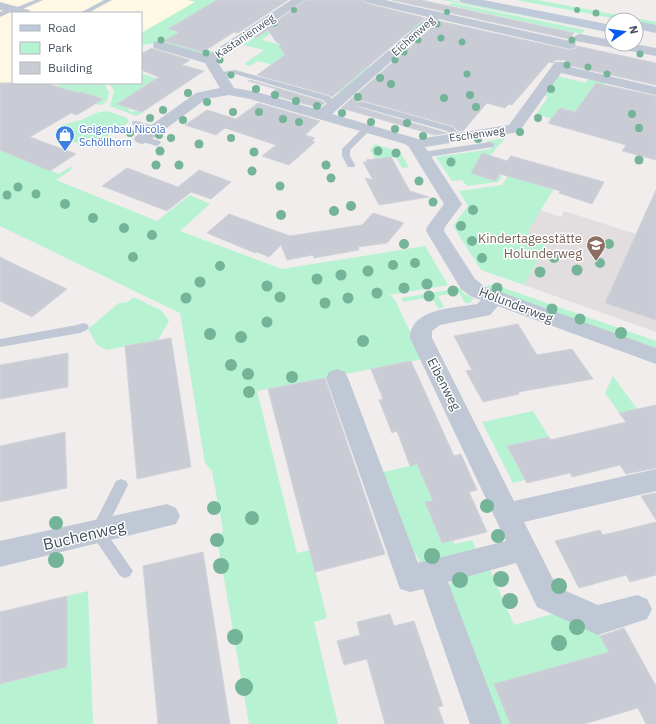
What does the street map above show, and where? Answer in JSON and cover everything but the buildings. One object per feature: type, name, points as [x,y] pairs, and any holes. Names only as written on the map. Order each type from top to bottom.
[{"type":"main road","points":[[465,0],[604,27]]},
{"type":"main road","points":[[502,0],[604,19]]},
{"type":"main road","points":[[644,27],[656,29]]},
{"type":"main road","points":[[644,35],[656,37]]},
{"type":"street","name":"Kastanienweg","points":[[210,60],[299,0]]},
{"type":"street","points":[[369,0],[437,15]]},
{"type":"street","points":[[0,6],[18,11]]},
{"type":"street","name":"Eichenweg","points":[[322,115],[437,15],[575,41],[604,43]]},
{"type":"street","points":[[159,45],[210,60],[229,91]]},
{"type":"street","points":[[644,50],[656,52]]},
{"type":"street","name":"Eschenweg","points":[[418,149],[457,137],[514,129],[559,66],[656,91]]},
{"type":"street","points":[[142,139],[156,136],[201,96],[229,91],[252,95],[368,128],[418,149]]},
{"type":"street","name":"Holunderweg","points":[[418,149],[453,204],[436,227],[436,230],[468,284],[477,291],[656,356]]},
{"type":"street","name":"Eibenweg","points":[[494,297],[483,310],[443,317],[429,322],[421,331],[421,338],[546,597],[598,620],[637,609]]},
{"type":"street","points":[[337,378],[410,579],[523,549]]},
{"type":"street","points":[[506,514],[656,480]]},
{"type":"street","name":"Buchenweg","points":[[0,554],[167,516]]},
{"type":"street","points":[[431,573],[486,724]]},
{"type":"lane","points":[[18,11],[40,0]]},
{"type":"lane","points":[[85,12],[109,0]]},
{"type":"lane","points":[[0,15],[12,12]]},
{"type":"lane","points":[[219,75],[235,72],[326,98],[334,105]]},
{"type":"lane","points":[[361,104],[450,129],[457,137]]},
{"type":"lane","points":[[136,123],[156,136]]},
{"type":"lane","points":[[351,164],[346,156],[346,149],[368,128]]},
{"type":"lane","points":[[418,149],[490,144]]},
{"type":"lane","points":[[0,343],[80,329],[83,327]]},
{"type":"lane","points":[[121,485],[96,532],[125,571]]},
{"type":"shaded area","points":[[0,0],[188,0],[196,2],[142,32],[142,12],[12,12],[12,84],[49,84],[0,111]]},
{"type":"shaded area","name":"Kindertagesstätte Holunderweg","points":[[650,203],[656,204],[656,332],[524,285],[549,241],[527,233],[540,210],[561,217],[564,211],[636,234]]},
{"type":"green space","points":[[188,0],[225,0],[202,49],[215,52],[208,56],[161,43],[142,45],[142,32],[195,2]]},
{"type":"green space","points":[[442,0],[451,0],[604,31]]},
{"type":"green space","points":[[516,0],[537,0],[604,12],[604,17]]},
{"type":"green space","points":[[452,3],[585,30],[581,34],[448,5]]},
{"type":"green space","points":[[418,20],[425,21],[412,32],[397,29],[363,65],[371,67],[342,93],[335,91],[343,84],[258,61],[250,66],[244,64],[264,50],[243,45],[266,30],[275,30],[262,40],[319,55]]},
{"type":"green space","points":[[644,20],[656,22],[656,26],[644,24]]},
{"type":"green space","points":[[142,73],[158,79],[120,102],[130,108],[128,110],[133,112],[136,110],[144,112],[136,116],[110,106],[114,91],[110,84],[142,84]]},
{"type":"green space","points":[[557,76],[586,83],[589,77],[607,81],[604,86],[595,84],[588,94],[584,114],[560,108],[552,119],[536,114],[548,97],[542,95]]},
{"type":"green space","points":[[60,84],[104,84],[109,93],[107,101],[102,105],[95,104],[103,99],[85,93],[77,93],[0,118]]},
{"type":"green space","points":[[108,111],[127,118],[129,122],[93,146],[87,146],[55,136],[54,134],[62,125],[81,120],[99,112]]},
{"type":"green space","points":[[505,138],[490,156],[486,154],[477,165],[473,166],[471,173],[495,181],[500,175],[502,176],[498,182],[467,186],[462,180],[452,181],[436,157],[492,149],[487,141]]},
{"type":"green space","points":[[0,141],[5,152],[59,174],[72,166],[71,170],[56,180],[157,221],[190,195],[210,204],[180,231],[282,269],[425,246],[448,285],[390,295],[395,300],[423,359],[257,391],[297,553],[310,550],[327,618],[314,622],[338,724],[249,724],[218,544],[223,530],[212,471],[205,463],[180,313],[0,226]]},
{"type":"green space","points":[[375,144],[400,152],[409,167],[402,168],[396,157],[383,157],[383,159],[376,160],[370,150]]},
{"type":"green space","points":[[508,175],[516,179],[528,181],[553,190],[527,233],[549,240],[524,285],[481,270],[453,226],[468,206],[459,191],[502,185]]},
{"type":"green space","points":[[489,285],[498,286],[656,341],[656,348],[486,288]]},
{"type":"green space","points":[[460,288],[464,294],[474,298],[470,303],[465,303],[459,292],[438,296],[444,307],[439,309],[431,297],[403,302],[401,298]]},
{"type":"green space","points":[[133,297],[161,310],[169,321],[158,340],[107,350],[97,345],[88,329],[119,303],[128,302]]},
{"type":"green space","points":[[613,376],[637,409],[619,413],[605,393]]},
{"type":"green space","points":[[533,411],[549,437],[507,446],[525,480],[513,483],[482,422]]},
{"type":"green space","points":[[418,464],[433,501],[426,503],[442,543],[453,540],[455,544],[472,540],[476,549],[420,563],[416,554],[409,555],[379,473]]},
{"type":"green space","points":[[489,567],[514,625],[559,612],[598,632],[613,659],[510,724],[494,724],[448,587],[453,579]]},
{"type":"green space","points":[[88,591],[93,724],[0,724],[0,684],[67,667],[67,596]]},
{"type":"place","name":"Geigenbau Nicola Schöllhorn","points":[[65,152]]},
{"type":"place","name":"Kindertagesstätte Holunderweg","points":[[596,262]]}]
